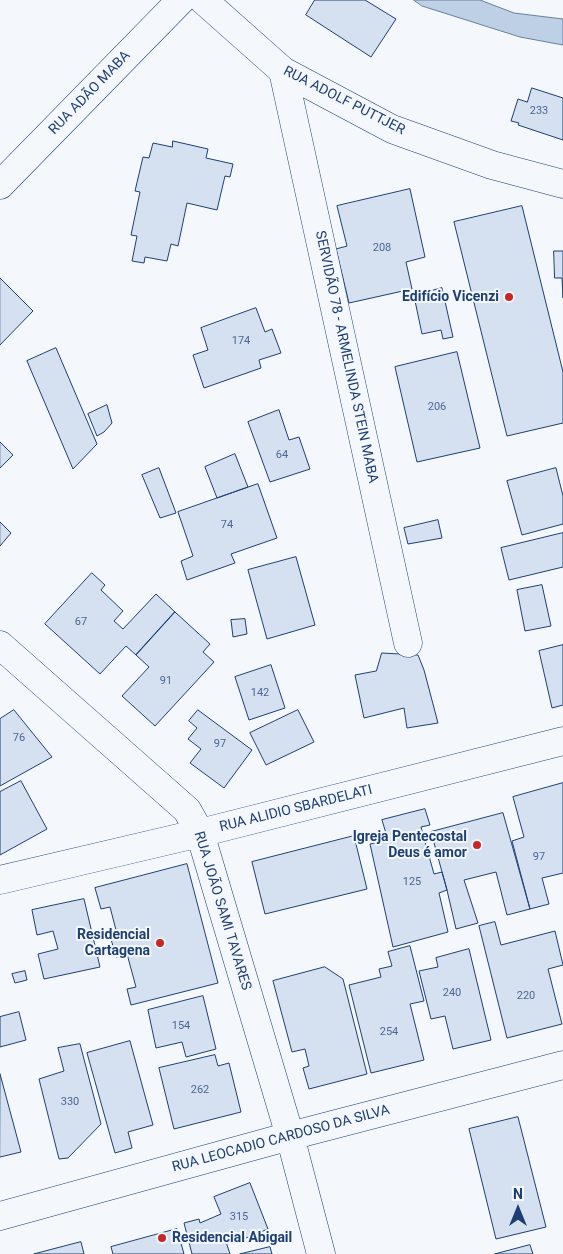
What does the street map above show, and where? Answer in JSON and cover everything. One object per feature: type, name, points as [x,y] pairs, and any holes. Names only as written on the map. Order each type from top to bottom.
[{"type":"street","name":"RUA ADÃO MABA","points":[[0,185],[181,0]]},
{"type":"street","name":"RUA ADOLF PUTTJER","points":[[203,0],[283,71],[392,128],[492,165],[563,184]]},
{"type":"street","name":"SERVIDÃO 78 - ARMELINDA STEIN MABA","points":[[283,71],[408,643]]},
{"type":"street","name":"RUA JOÃO SAMI TAVARES","points":[[0,645],[187,810],[200,833],[290,1136],[321,1254]]},
{"type":"street","name":"RUA ALIDIO SBARDELATI","points":[[0,880],[200,833],[563,741]]},
{"type":"street","name":"RUA LEOCADIO CARDOSO DA SILVA","points":[[0,1216],[290,1136],[563,1065]]},
{"type":"water","points":[[414,0],[480,0],[514,13],[563,19],[563,45],[520,37],[422,6]]},
{"type":"building","points":[[315,0],[365,0],[396,19],[371,57],[306,15]]},
{"type":"building","points":[[532,88],[563,98],[563,140],[511,121],[518,99],[527,102]]},
{"type":"building","points":[[173,141],[208,149],[206,158],[233,164],[230,177],[225,176],[217,210],[187,203],[178,246],[171,244],[167,261],[145,257],[144,263],[132,261],[137,236],[131,235],[140,192],[135,191],[143,157],[149,158],[153,143],[172,147]]},
{"type":"building","points":[[410,189],[425,257],[406,262],[412,289],[349,303],[336,249],[347,246],[337,206]]},
{"type":"building","name":"Edifício Vicenzi","points":[[522,206],[563,372],[563,423],[507,436],[454,222]]},
{"type":"building","points":[[554,251],[563,251],[563,298],[562,278],[555,278]]},
{"type":"building","points":[[0,278],[33,311],[0,345]]},
{"type":"building","points":[[442,288],[453,337],[443,339],[441,330],[422,334],[414,296]]},
{"type":"building","points":[[256,308],[265,332],[272,329],[281,353],[259,360],[261,368],[204,388],[193,355],[208,350],[201,328]]},
{"type":"building","points":[[56,348],[97,444],[73,469],[27,361]]},
{"type":"building","points":[[457,352],[480,448],[417,462],[395,367]]},
{"type":"building","points":[[107,405],[112,423],[104,432],[97,436],[88,414]]},
{"type":"building","points":[[279,410],[289,440],[299,437],[310,469],[270,482],[248,422]]},
{"type":"building","points":[[0,442],[13,455],[0,468]]},
{"type":"building","points":[[235,454],[248,487],[217,498],[205,467]]},
{"type":"building","points":[[159,468],[176,513],[160,518],[142,475]]},
{"type":"building","points":[[556,468],[563,496],[563,524],[522,535],[507,481]]},
{"type":"building","points":[[258,484],[277,538],[231,554],[235,563],[187,580],[181,561],[193,556],[178,512]]},
{"type":"building","points":[[438,520],[442,538],[408,544],[404,528]]},
{"type":"building","points":[[0,522],[11,533],[0,546]]},
{"type":"building","points":[[563,533],[563,567],[509,580],[501,548]]},
{"type":"building","points":[[296,557],[315,625],[267,639],[248,570]]},
{"type":"building","points":[[92,573],[105,585],[101,590],[123,611],[114,621],[123,629],[156,594],[175,612],[136,655],[126,646],[100,674],[45,624]]},
{"type":"building","points":[[542,585],[551,626],[525,631],[517,590]]},
{"type":"building","points":[[175,612],[210,644],[203,652],[214,662],[155,726],[122,696],[149,667],[136,655]]},
{"type":"building","points":[[245,619],[247,634],[233,637],[231,620]]},
{"type":"building","points":[[563,645],[563,705],[552,708],[539,651]]},
{"type":"building","points":[[382,653],[418,655],[424,670],[438,723],[407,728],[404,708],[364,718],[355,675],[376,671]]},
{"type":"building","points":[[271,665],[285,708],[249,720],[235,677]]},
{"type":"building","points":[[14,710],[52,757],[0,786],[0,719]]},
{"type":"building","points":[[198,710],[252,750],[224,788],[190,763],[201,749],[188,739],[197,728],[189,721]]},
{"type":"building","points":[[298,710],[314,742],[266,765],[250,733]]},
{"type":"building","points":[[21,781],[47,829],[0,855],[0,792]]},
{"type":"building","points":[[563,783],[563,873],[542,878],[549,904],[530,909],[512,841],[524,837],[513,797]]},
{"type":"building","points":[[425,809],[430,825],[421,827],[434,874],[442,872],[447,890],[439,893],[448,932],[393,947],[370,844],[388,840],[382,820]]},
{"type":"building","points":[[503,813],[530,909],[507,915],[496,872],[464,880],[478,923],[456,929],[431,832]]},
{"type":"building","points":[[354,836],[367,889],[265,914],[252,862]]},
{"type":"building","name":"Residencial Cartagena","points":[[187,864],[218,983],[131,1005],[127,989],[136,987],[127,954],[116,957],[109,932],[116,930],[110,907],[101,909],[95,888]]},
{"type":"building","points":[[84,899],[100,967],[44,979],[38,954],[58,949],[53,931],[37,935],[32,910]]},
{"type":"building","points":[[495,922],[501,945],[555,931],[563,965],[548,969],[562,1024],[507,1038],[479,926]]},
{"type":"building","points":[[410,946],[424,1001],[410,1004],[424,1060],[371,1073],[349,985],[381,977],[379,969],[392,966],[388,952]]},
{"type":"building","points":[[469,949],[491,1040],[453,1049],[445,1016],[431,1019],[419,971],[438,967],[436,958]]},
{"type":"building","points":[[325,967],[343,979],[367,1074],[309,1089],[303,1068],[309,1066],[305,1049],[292,1052],[273,981]]},
{"type":"building","points":[[25,971],[27,980],[15,983],[12,974]]},
{"type":"building","points":[[203,996],[216,1049],[186,1057],[182,1042],[156,1048],[148,1010]]},
{"type":"building","points":[[19,1012],[26,1040],[0,1047],[0,1017]]},
{"type":"building","points":[[130,1041],[153,1125],[128,1132],[132,1148],[115,1153],[87,1053]]},
{"type":"building","points":[[80,1044],[101,1124],[68,1158],[59,1159],[39,1079],[64,1071],[58,1048]]},
{"type":"building","points":[[215,1055],[218,1066],[229,1063],[241,1112],[174,1129],[159,1068]]},
{"type":"building","points":[[0,1074],[21,1152],[0,1157]]},
{"type":"building","points":[[518,1117],[546,1227],[496,1239],[469,1129]]},
{"type":"building","points":[[250,1183],[268,1229],[236,1242],[233,1233],[224,1236],[230,1254],[192,1254],[184,1223],[199,1219],[200,1223],[221,1214],[214,1197]]},
{"type":"building","name":"Residencial Abigail","points":[[177,1229],[184,1254],[113,1254],[111,1247]]},
{"type":"building","points":[[81,1242],[84,1254],[34,1254]]},
{"type":"building","points":[[530,1245],[533,1254],[495,1254]]},
{"type":"building","points":[[270,1247],[272,1254],[240,1254]]},
{"type":"place","name":"Edifício Vicenzi","points":[[509,297]]},
{"type":"place","name":"Igreja Pentecostal Deus é amor","points":[[477,845]]},
{"type":"place","name":"Residencial Cartagena","points":[[160,943]]},
{"type":"place","name":"Residencial Abigail","points":[[162,1238]]}]
